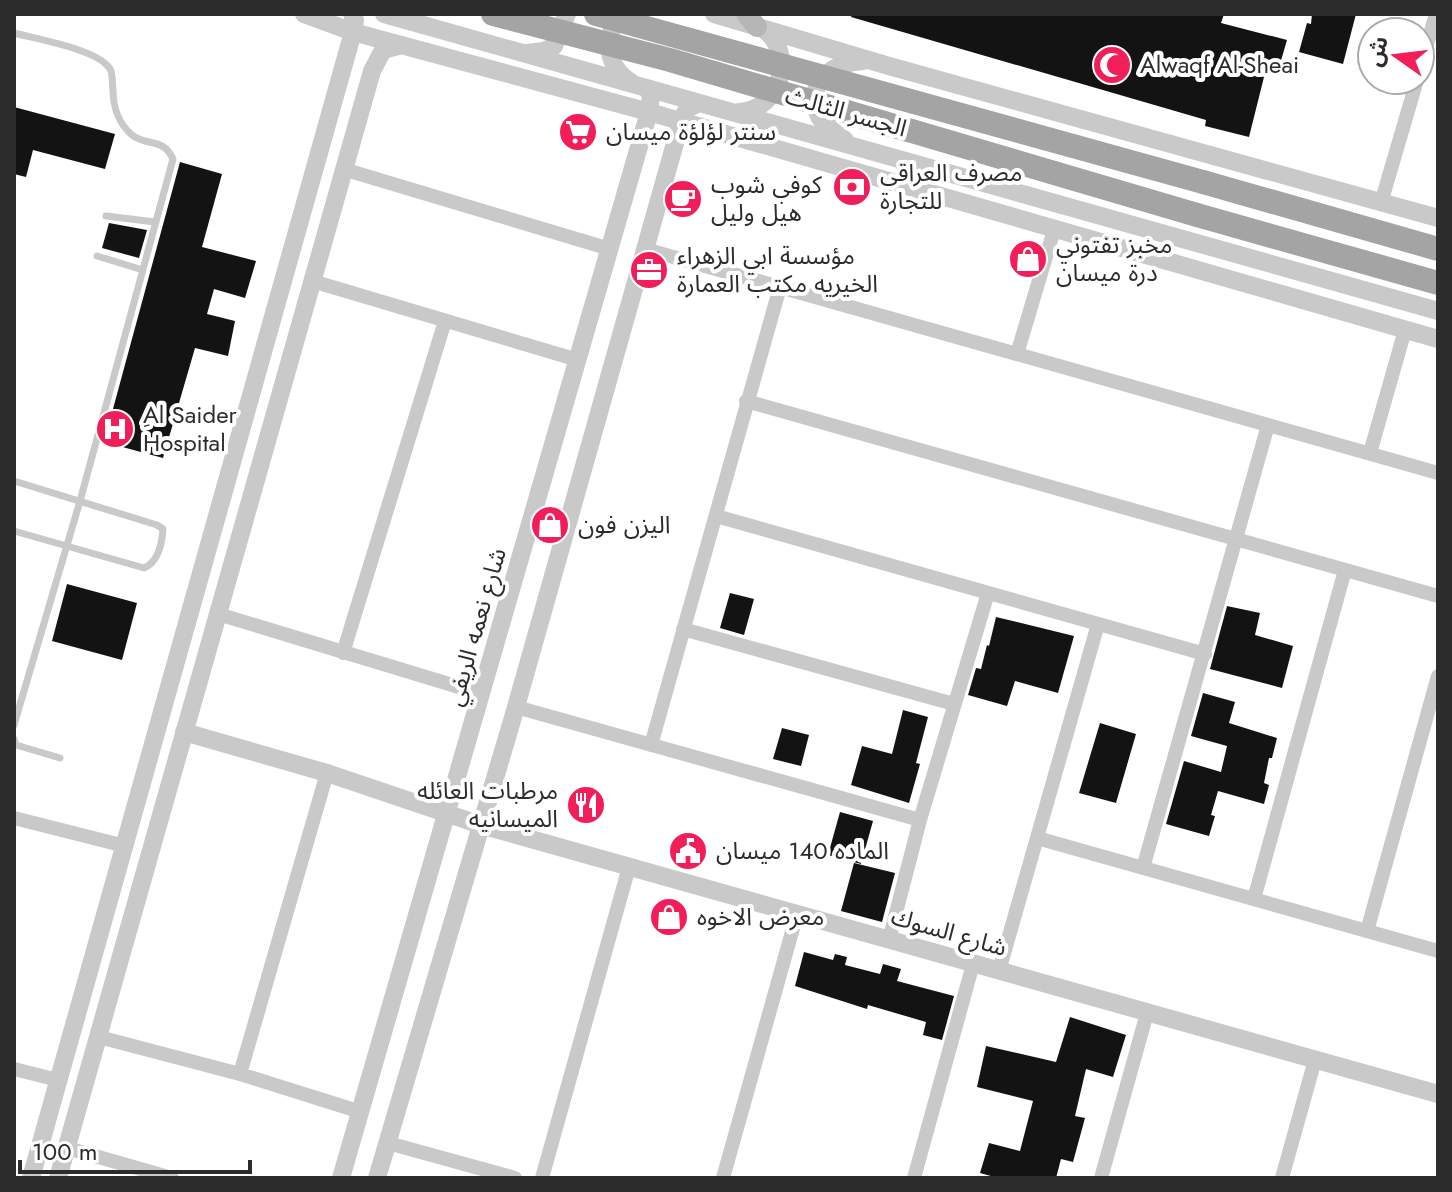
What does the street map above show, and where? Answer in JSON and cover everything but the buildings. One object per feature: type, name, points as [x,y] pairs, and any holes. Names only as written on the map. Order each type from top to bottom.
[{"type":"main road","name":"الجسر الثالث","points":[[493,14],[670,60],[1438,283]]},
{"type":"main road","name":"الجسر الثالث","points":[[596,14],[1438,249]]},
{"type":"street","points":[[304,14],[353,23],[402,45],[649,112],[1438,339]]},
{"type":"street","points":[[384,14],[1438,311]]},
{"type":"street","points":[[519,53],[544,51],[554,46],[567,14]]},
{"type":"street","points":[[620,14],[610,33],[610,59],[622,77],[644,88]]},
{"type":"street","points":[[714,14],[754,21],[889,66],[1438,218]]},
{"type":"street","points":[[736,112],[757,109],[769,100],[780,77],[781,51],[772,35],[754,21]]},
{"type":"street","points":[[31,1178],[204,567],[353,23]]},
{"type":"street","points":[[471,62],[475,40]]},
{"type":"street","points":[[58,1178],[372,71],[383,50],[402,45]]},
{"type":"street","points":[[343,65],[352,51],[363,48],[372,56],[372,71]]},
{"type":"street","points":[[868,150],[847,141],[824,123],[818,115],[815,99],[820,81],[830,68],[847,62],[864,61],[889,66]]},
{"type":"street","name":"شارع نعمه الريفي","points":[[341,1178],[649,112],[651,96],[644,88]]},
{"type":"street","points":[[1381,203],[1412,96]]},
{"type":"street","points":[[377,1178],[516,707],[681,122],[687,109],[699,103]]},
{"type":"street","points":[[343,169],[610,249]]},
{"type":"street","points":[[1017,354],[1054,230]]},
{"type":"street","points":[[645,249],[1438,473]]},
{"type":"street","points":[[312,281],[578,360]]},
{"type":"street","points":[[1336,310],[1343,285]]},
{"type":"street","points":[[651,745],[780,287]]},
{"type":"street","points":[[343,653],[445,321]]},
{"type":"street","points":[[1370,453],[1405,330]]},
{"type":"street","points":[[746,401],[1438,596]]},
{"type":"street","points":[[1143,868],[1268,425]]},
{"type":"street","points":[[716,516],[1205,654]]},
{"type":"street","points":[[204,567],[229,574]]},
{"type":"street","points":[[1254,899],[1345,570]]},
{"type":"street","points":[[889,940],[920,820],[988,593]]},
{"type":"street","points":[[218,614],[482,694]]},
{"type":"street","points":[[999,971],[1098,624]]},
{"type":"street","points":[[683,629],[954,704]]},
{"type":"street","points":[[1367,931],[1438,676]]},
{"type":"street","points":[[516,707],[920,820]]},
{"type":"street","name":"شارع السوك","points":[[184,732],[327,773],[481,825],[1437,1092]]},
{"type":"street","points":[[240,1074],[327,773]]},
{"type":"street","points":[[14,818],[125,846]]},
{"type":"street","points":[[1037,838],[1438,951]]},
{"type":"street","points":[[542,1178],[629,867]]},
{"type":"street","points":[[723,1178],[797,914]]},
{"type":"street","points":[[914,1178],[973,964]]},
{"type":"street","points":[[1101,1178],[1147,1013]]},
{"type":"street","points":[[99,1037],[240,1074],[361,1112]]},
{"type":"street","points":[[1282,1178],[1315,1060]]},
{"type":"street","points":[[14,1069],[58,1080]]},
{"type":"street","points":[[388,1143],[515,1178]]},
{"type":"street","points":[[67,1148],[172,1178]]},
{"type":"lane","points":[[14,33],[93,55],[106,63],[112,73],[116,113],[133,136],[162,145],[169,150],[173,159],[80,501],[14,725]]},
{"type":"lane","points":[[106,216],[155,222]]},
{"type":"lane","points":[[97,256],[143,270]]},
{"type":"lane","points":[[14,481],[163,529],[156,559],[144,568],[14,531]]},
{"type":"lane","points":[[14,739],[16,745],[25,749],[60,758]]},
{"type":"place","name":"Alwaqf Al-Sheai","points":[[1112,65]]},
{"type":"place","name":"سنتر لؤلؤة ميسان","points":[[578,132]]},
{"type":"place","name":"مصرف العراقي للتجارة","points":[[852,187]]},
{"type":"place","name":"كوفي شوب هيل وليل","points":[[683,199]]},
{"type":"place","name":"مخبز تفتوني درة ميسان","points":[[1028,259]]},
{"type":"place","name":"مؤسسة ابي الزهراء الخيريه مكتب العمارة","points":[[649,270]]},
{"type":"place","name":"ِAl Saider Hospital","points":[[115,429]]},
{"type":"place","name":"اليزن فون","points":[[550,525]]},
{"type":"place","name":"مرطبات العائله الميسانيه","points":[[586,805]]},
{"type":"place","name":"الماده 140 ميسان","points":[[688,851]]},
{"type":"place","name":"معرض الاخوه","points":[[669,917]]}]
